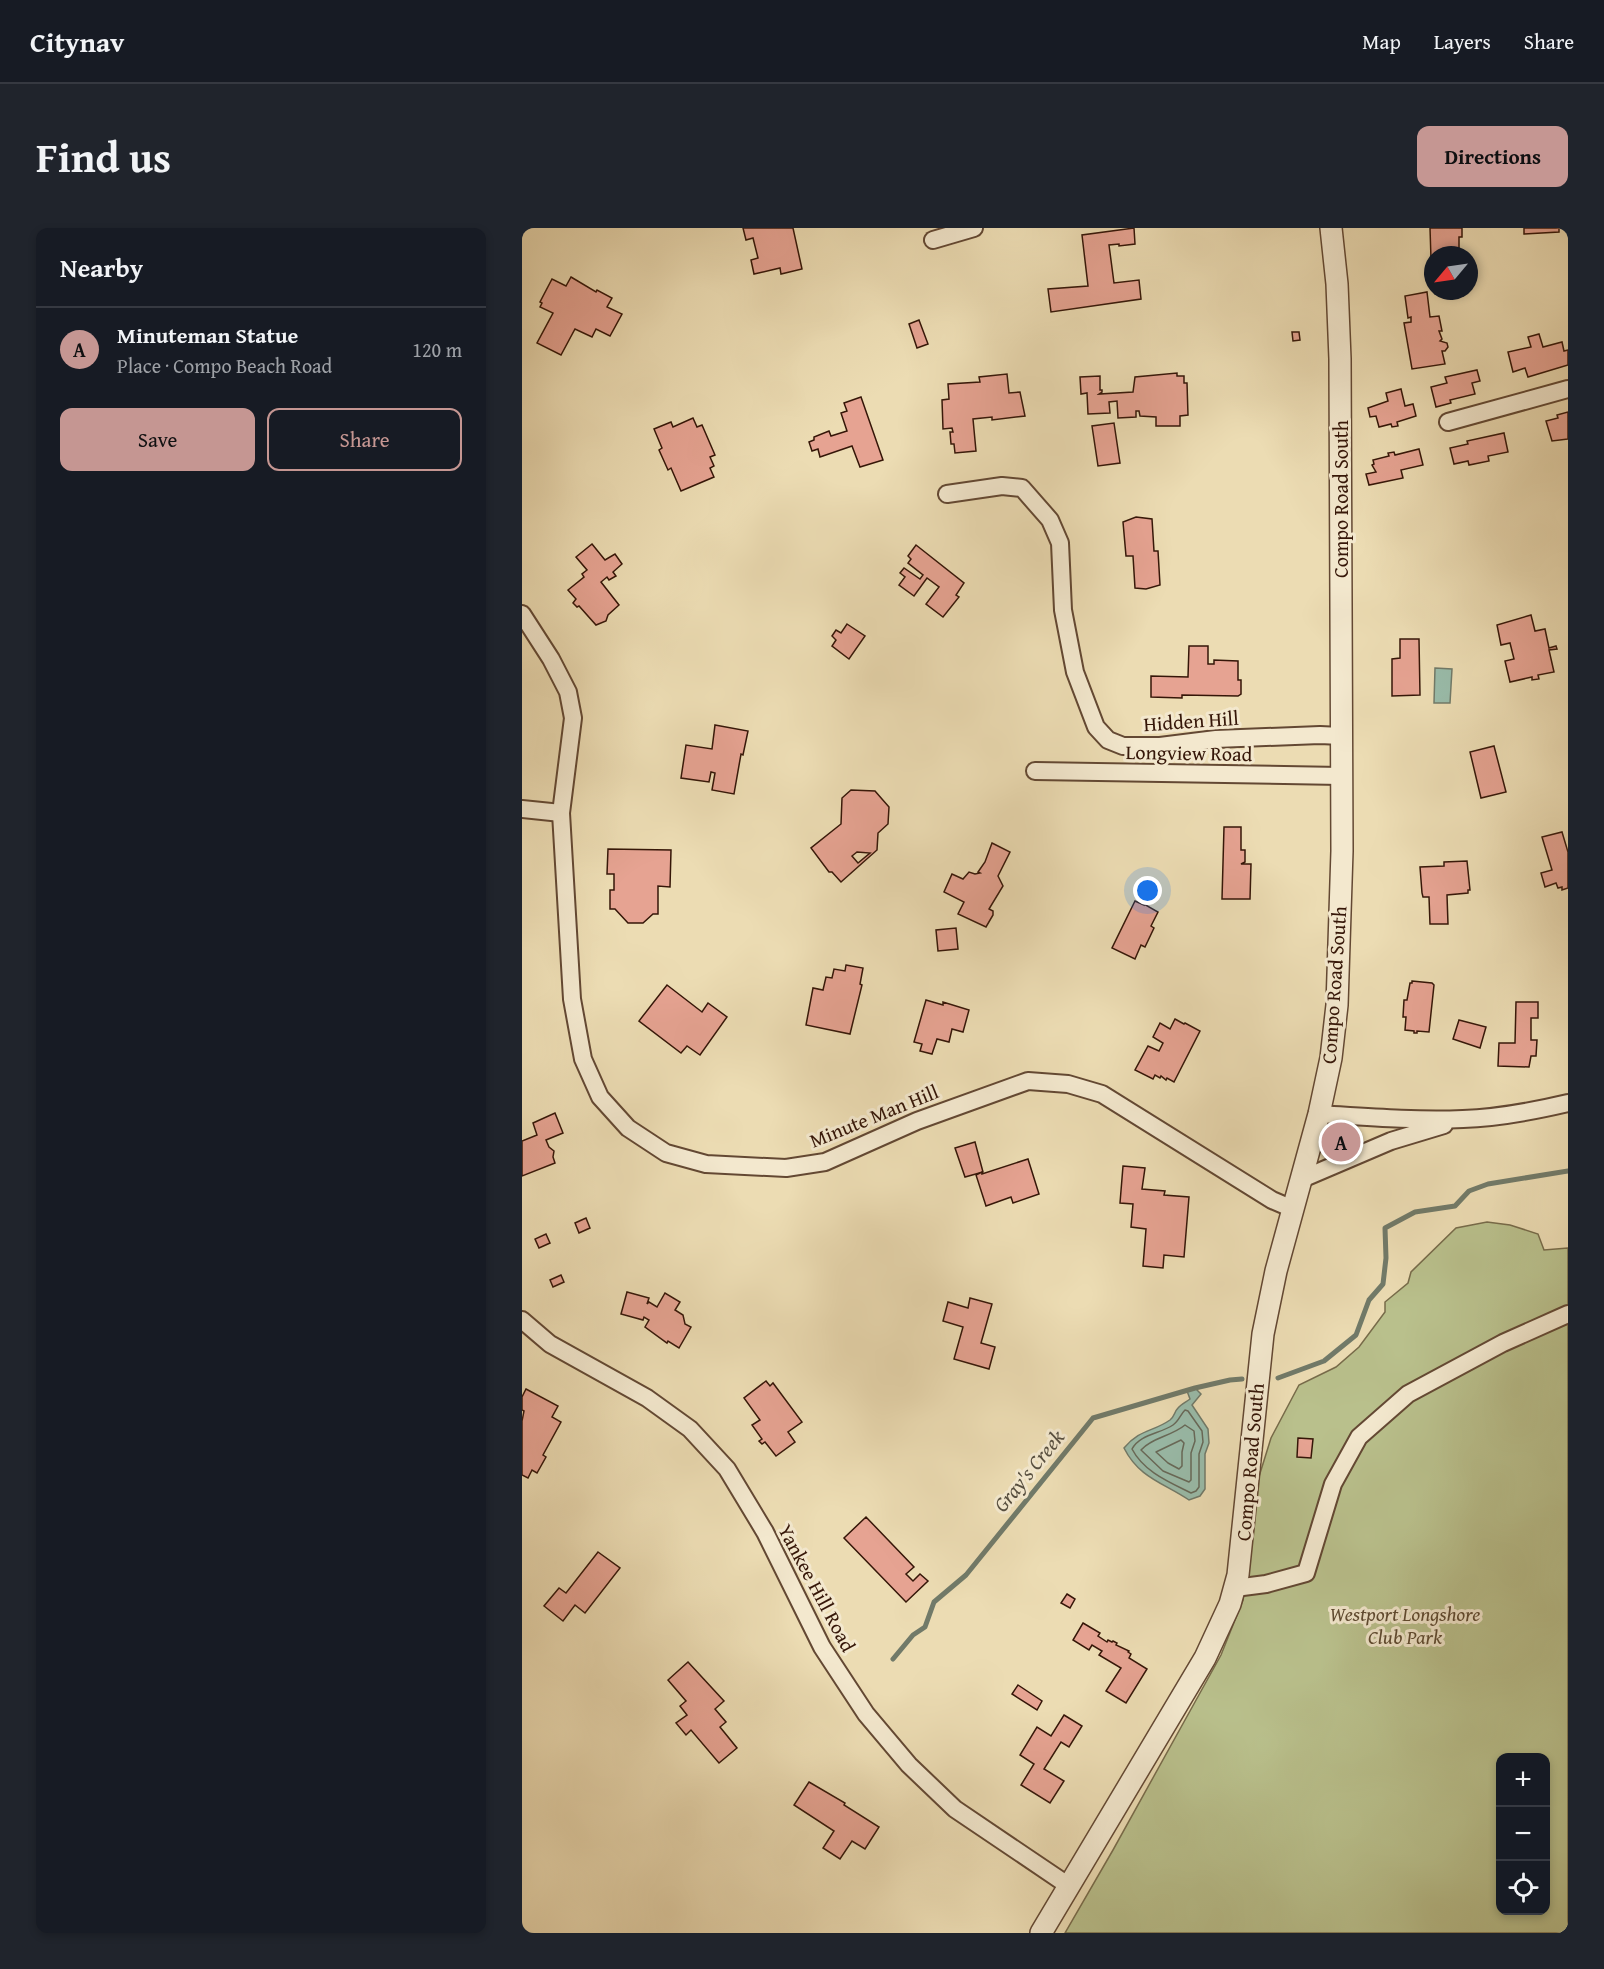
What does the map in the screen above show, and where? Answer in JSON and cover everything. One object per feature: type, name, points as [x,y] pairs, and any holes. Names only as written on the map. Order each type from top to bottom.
[{"type":"street","points":[[933,240],[974,228]]},
{"type":"street","name":"Compo Road South","points":[[1041,1933],[1205,1658],[1223,1622],[1235,1588],[1263,1334],[1269,1301],[1319,1114],[1331,1058],[1338,984],[1341,893],[1341,736],[1340,359],[1337,284],[1331,228]]},
{"type":"street","points":[[1448,422],[1568,389]]},
{"type":"street","name":"Hidden Hill","points":[[947,494],[1002,486],[1022,488],[1050,520],[1060,543],[1063,610],[1075,672],[1096,727],[1108,740],[1123,746],[1160,746],[1216,739],[1341,736]]},
{"type":"street","name":"Minute Man Hill","points":[[522,614],[551,659],[568,692],[573,718],[561,813],[572,999],[583,1059],[600,1097],[628,1128],[666,1153],[706,1164],[786,1168],[825,1162],[917,1120],[1028,1081],[1068,1084],[1102,1094],[1272,1200],[1293,1209]]},
{"type":"street","name":"Longview Road","points":[[1035,771],[1341,776]]},
{"type":"street","points":[[522,809],[561,813]]},
{"type":"street","points":[[1319,1114],[1462,1119],[1568,1103]]},
{"type":"street","points":[[1302,1179],[1391,1141],[1462,1119]]},
{"type":"street","points":[[1235,1588],[1266,1584],[1306,1573],[1333,1484],[1359,1437],[1408,1394],[1503,1343],[1568,1314]]},
{"type":"street","name":"Yankee Hill Road","points":[[522,1320],[550,1344],[647,1398],[690,1429],[727,1470],[765,1532],[822,1647],[866,1714],[909,1765],[955,1809],[1069,1886]]},
{"type":"green space","name":"Westport Longshore Club Park","points":[[1487,1222],[1510,1225],[1538,1234],[1544,1250],[1568,1248],[1568,1933],[1065,1933],[1221,1655],[1243,1600],[1257,1483],[1271,1438],[1299,1385],[1336,1367],[1359,1347],[1385,1312],[1385,1302],[1408,1283],[1411,1272],[1456,1228]]},
{"type":"water","points":[[1435,668],[1452,669],[1450,703],[1434,703]]},
{"type":"water","points":[[1195,1388],[1201,1394],[1192,1405],[1208,1429],[1209,1443],[1205,1454],[1205,1489],[1200,1496],[1189,1500],[1145,1473],[1130,1458],[1124,1448],[1136,1437],[1170,1420],[1179,1407],[1190,1399],[1187,1391]]},
{"type":"building","points":[[743,228],[793,228],[802,269],[781,274],[780,268],[754,274],[751,260],[758,258],[753,238],[746,240]]},
{"type":"building","points":[[1134,228],[1135,244],[1109,245],[1114,283],[1139,280],[1141,299],[1051,312],[1048,289],[1088,286],[1082,235]]},
{"type":"building","points":[[1430,228],[1462,228],[1459,246],[1431,246]]},
{"type":"building","points":[[1524,228],[1559,228],[1559,232],[1524,234]]},
{"type":"building","points":[[571,277],[596,292],[597,290],[612,298],[607,307],[622,314],[610,336],[596,329],[592,337],[575,329],[561,355],[537,343],[553,313],[540,307],[542,303],[540,302],[552,279],[566,286]]},
{"type":"building","points":[[1424,293],[1424,300],[1428,300],[1430,317],[1439,316],[1442,331],[1439,331],[1442,339],[1440,341],[1447,343],[1448,347],[1442,351],[1445,364],[1412,369],[1404,323],[1411,322],[1411,317],[1408,318],[1405,296]]},
{"type":"building","points":[[919,320],[928,344],[917,348],[909,324]]},
{"type":"building","points":[[1292,332],[1299,332],[1300,340],[1293,341]]},
{"type":"building","points":[[1539,334],[1543,347],[1562,342],[1564,351],[1568,350],[1568,365],[1528,377],[1525,368],[1513,372],[1508,352],[1531,347],[1528,337]]},
{"type":"building","points":[[1477,370],[1480,381],[1472,383],[1475,394],[1450,400],[1451,403],[1436,407],[1431,387],[1447,383],[1445,377]]},
{"type":"building","points":[[1177,373],[1177,376],[1184,376],[1184,383],[1187,383],[1188,415],[1180,416],[1180,426],[1156,426],[1156,417],[1140,416],[1139,411],[1136,411],[1136,417],[1118,418],[1117,401],[1109,402],[1110,413],[1088,414],[1087,393],[1081,394],[1080,377],[1100,376],[1102,392],[1099,394],[1133,392],[1135,377]]},
{"type":"building","points":[[1007,374],[1009,393],[1020,392],[1025,416],[992,420],[992,417],[973,419],[976,451],[955,453],[954,444],[951,444],[952,428],[943,429],[942,400],[949,399],[948,384],[980,382],[979,377]]},
{"type":"building","points":[[1401,389],[1405,406],[1413,404],[1416,416],[1397,422],[1398,426],[1392,427],[1391,424],[1379,427],[1376,416],[1370,417],[1368,408],[1388,401],[1386,393]]},
{"type":"building","points":[[861,397],[883,460],[860,467],[852,446],[820,457],[818,449],[812,451],[809,442],[814,440],[814,437],[829,431],[831,436],[847,431],[841,413],[847,411],[844,403]]},
{"type":"building","points":[[1568,412],[1568,439],[1552,441],[1546,421]]},
{"type":"building","points":[[693,418],[697,427],[702,425],[715,455],[710,457],[714,466],[710,468],[714,477],[681,491],[671,468],[668,470],[659,450],[662,448],[654,429],[671,422],[673,427]]},
{"type":"building","points":[[1114,423],[1120,463],[1098,466],[1092,426]]},
{"type":"building","points":[[1504,433],[1508,452],[1488,456],[1489,461],[1469,465],[1468,461],[1454,464],[1450,448],[1468,444],[1467,441]]},
{"type":"building","points":[[1419,449],[1423,465],[1401,470],[1403,478],[1369,485],[1366,474],[1376,472],[1372,465],[1373,460],[1389,456],[1388,453],[1394,452],[1395,455]]},
{"type":"building","points":[[1136,517],[1152,519],[1154,551],[1158,551],[1160,585],[1146,589],[1135,588],[1133,556],[1126,556],[1123,522]]},
{"type":"building","points":[[592,544],[605,560],[615,554],[622,564],[613,572],[616,576],[609,580],[607,577],[601,582],[619,605],[608,615],[606,621],[596,625],[579,606],[573,603],[576,599],[568,590],[584,577],[582,574],[587,570],[576,557]]},
{"type":"building","points":[[916,545],[964,583],[956,595],[959,597],[943,617],[926,604],[939,587],[927,578],[914,596],[899,585],[905,577],[900,573],[904,568],[920,579],[923,575],[908,563],[911,559],[908,556]]},
{"type":"building","points":[[1531,615],[1535,631],[1545,629],[1549,648],[1556,646],[1557,649],[1549,650],[1554,672],[1538,675],[1539,679],[1532,680],[1532,677],[1510,682],[1505,661],[1514,659],[1510,643],[1501,645],[1497,625]]},
{"type":"building","points":[[847,624],[865,636],[849,659],[832,646],[836,640],[832,636],[836,630],[841,633]]},
{"type":"building","points":[[1400,639],[1419,639],[1420,695],[1392,696],[1392,659],[1400,658]]},
{"type":"building","points":[[1189,646],[1208,646],[1208,664],[1214,664],[1214,660],[1238,661],[1241,694],[1238,696],[1182,695],[1182,698],[1151,697],[1151,676],[1188,677]]},
{"type":"building","points":[[715,725],[748,731],[743,755],[741,754],[734,794],[712,790],[715,773],[711,772],[709,782],[681,778],[686,745],[712,749]]},
{"type":"building","points":[[1494,746],[1506,792],[1481,798],[1470,752]]},
{"type":"building","points":[[851,790],[875,791],[889,807],[888,824],[878,833],[877,850],[841,882],[832,872],[829,872],[811,848],[841,824],[842,798]],"holes":[[[857,852],[870,853],[858,863],[852,856]]]},
{"type":"building","points":[[1224,827],[1241,827],[1241,850],[1245,850],[1245,862],[1241,864],[1251,864],[1250,899],[1222,899]]},
{"type":"building","points":[[1562,832],[1568,852],[1568,888],[1562,890],[1562,887],[1558,888],[1556,883],[1545,887],[1541,873],[1552,870],[1542,837]]},
{"type":"building","points":[[992,843],[1010,852],[998,876],[1003,886],[989,909],[993,911],[993,915],[986,927],[958,914],[964,902],[944,892],[952,874],[963,879],[969,872],[980,873],[978,872],[985,862]]},
{"type":"building","points":[[608,849],[671,850],[670,887],[658,886],[658,914],[653,914],[643,923],[628,923],[615,909],[610,909],[610,890],[614,890],[614,874],[607,874]]},
{"type":"building","points":[[1467,861],[1470,890],[1468,893],[1447,895],[1448,924],[1430,924],[1429,897],[1423,897],[1420,867],[1444,866],[1444,862]]},
{"type":"building","points":[[1135,901],[1158,912],[1151,926],[1154,928],[1145,947],[1141,945],[1135,959],[1112,948]]},
{"type":"building","points":[[956,928],[958,949],[938,951],[936,930]]},
{"type":"building","points":[[846,965],[863,968],[860,984],[862,985],[850,1034],[806,1025],[813,988],[823,990],[826,977],[832,978],[834,969],[845,971]]},
{"type":"building","points":[[1412,981],[1434,985],[1429,1032],[1414,1033],[1414,1031],[1405,1030],[1404,1000],[1407,1000]]},
{"type":"building","points":[[667,985],[702,1012],[708,1003],[727,1017],[700,1055],[687,1046],[681,1053],[639,1021]]},
{"type":"building","points":[[926,1000],[943,1005],[943,1002],[969,1010],[963,1032],[952,1029],[949,1042],[937,1039],[932,1054],[920,1051],[922,1044],[914,1042]]},
{"type":"building","points":[[1516,1002],[1538,1002],[1538,1018],[1531,1018],[1531,1040],[1537,1040],[1536,1056],[1531,1056],[1529,1067],[1498,1066],[1499,1043],[1515,1043]]},
{"type":"building","points":[[1175,1019],[1200,1031],[1174,1082],[1155,1075],[1153,1079],[1135,1070],[1148,1046],[1159,1051],[1163,1043],[1153,1037],[1160,1023],[1170,1029]]},
{"type":"building","points":[[1459,1020],[1486,1027],[1480,1048],[1453,1039]]},
{"type":"building","points":[[555,1113],[563,1133],[546,1140],[554,1151],[555,1163],[522,1176],[522,1141],[537,1135],[533,1123]]},
{"type":"building","points":[[975,1142],[983,1172],[965,1177],[955,1148]]},
{"type":"building","points":[[1028,1159],[1039,1194],[1013,1203],[1011,1197],[986,1206],[976,1175]]},
{"type":"building","points":[[1123,1166],[1145,1168],[1142,1189],[1165,1191],[1164,1195],[1189,1197],[1184,1257],[1164,1255],[1163,1268],[1143,1266],[1146,1229],[1131,1227],[1133,1204],[1120,1203]]},
{"type":"building","points":[[586,1218],[590,1228],[579,1233],[575,1223]]},
{"type":"building","points":[[546,1234],[550,1243],[539,1248],[535,1239]]},
{"type":"building","points":[[561,1275],[564,1282],[553,1287],[550,1280]]},
{"type":"building","points":[[627,1292],[649,1298],[647,1304],[649,1302],[657,1307],[665,1293],[680,1302],[675,1310],[683,1315],[685,1324],[691,1327],[679,1348],[668,1341],[667,1343],[645,1327],[649,1320],[644,1317],[643,1320],[621,1314]]},
{"type":"building","points":[[970,1298],[992,1304],[981,1343],[995,1347],[989,1369],[954,1359],[963,1327],[943,1321],[948,1302],[968,1308]]},
{"type":"building","points":[[766,1381],[770,1386],[773,1383],[802,1422],[788,1432],[795,1442],[776,1456],[765,1442],[762,1444],[759,1441],[762,1439],[752,1425],[760,1420],[744,1398]]},
{"type":"building","points":[[526,1389],[558,1406],[552,1417],[561,1422],[543,1455],[546,1457],[537,1473],[532,1470],[528,1478],[522,1475],[524,1411],[522,1410],[522,1397]]},
{"type":"building","points":[[1298,1438],[1313,1439],[1311,1458],[1297,1457]]},
{"type":"building","points":[[866,1517],[914,1567],[906,1574],[913,1581],[920,1574],[928,1581],[906,1602],[844,1538]]},
{"type":"building","points":[[598,1552],[620,1568],[585,1613],[575,1605],[563,1621],[544,1606],[559,1588],[566,1593]]},
{"type":"building","points":[[1067,1594],[1075,1599],[1070,1608],[1061,1603]]},
{"type":"building","points":[[1083,1623],[1100,1633],[1098,1636],[1107,1642],[1108,1640],[1113,1641],[1117,1643],[1116,1645],[1129,1651],[1131,1654],[1129,1658],[1147,1669],[1126,1703],[1106,1691],[1121,1668],[1099,1655],[1102,1651],[1092,1645],[1089,1650],[1073,1640]]},
{"type":"building","points":[[688,1662],[724,1701],[715,1709],[726,1722],[720,1727],[737,1748],[719,1763],[691,1730],[686,1735],[676,1723],[687,1715],[680,1706],[686,1701],[668,1680]]},
{"type":"building","points":[[1018,1685],[1042,1701],[1037,1710],[1012,1694]]},
{"type":"building","points":[[1064,1715],[1082,1726],[1069,1747],[1061,1742],[1044,1769],[1064,1781],[1050,1803],[1021,1785],[1034,1764],[1020,1755],[1037,1727],[1051,1736]]},
{"type":"building","points":[[809,1782],[845,1803],[844,1805],[879,1827],[865,1849],[852,1841],[840,1859],[823,1848],[834,1831],[794,1805]]},
{"type":"waterway","name":"Gray's Creek","points":[[1278,1378],[1324,1361],[1356,1335],[1369,1300],[1383,1284],[1386,1258],[1385,1228],[1415,1212],[1455,1206],[1469,1191],[1488,1184],[1568,1171]]},
{"type":"waterway","name":"Gray's Creek","points":[[893,1659],[913,1635],[925,1627],[934,1602],[966,1575],[1093,1418],[1195,1388],[1242,1379]]},
{"type":"place","name":"Minuteman Statue","points":[[1341,1142]]}]
